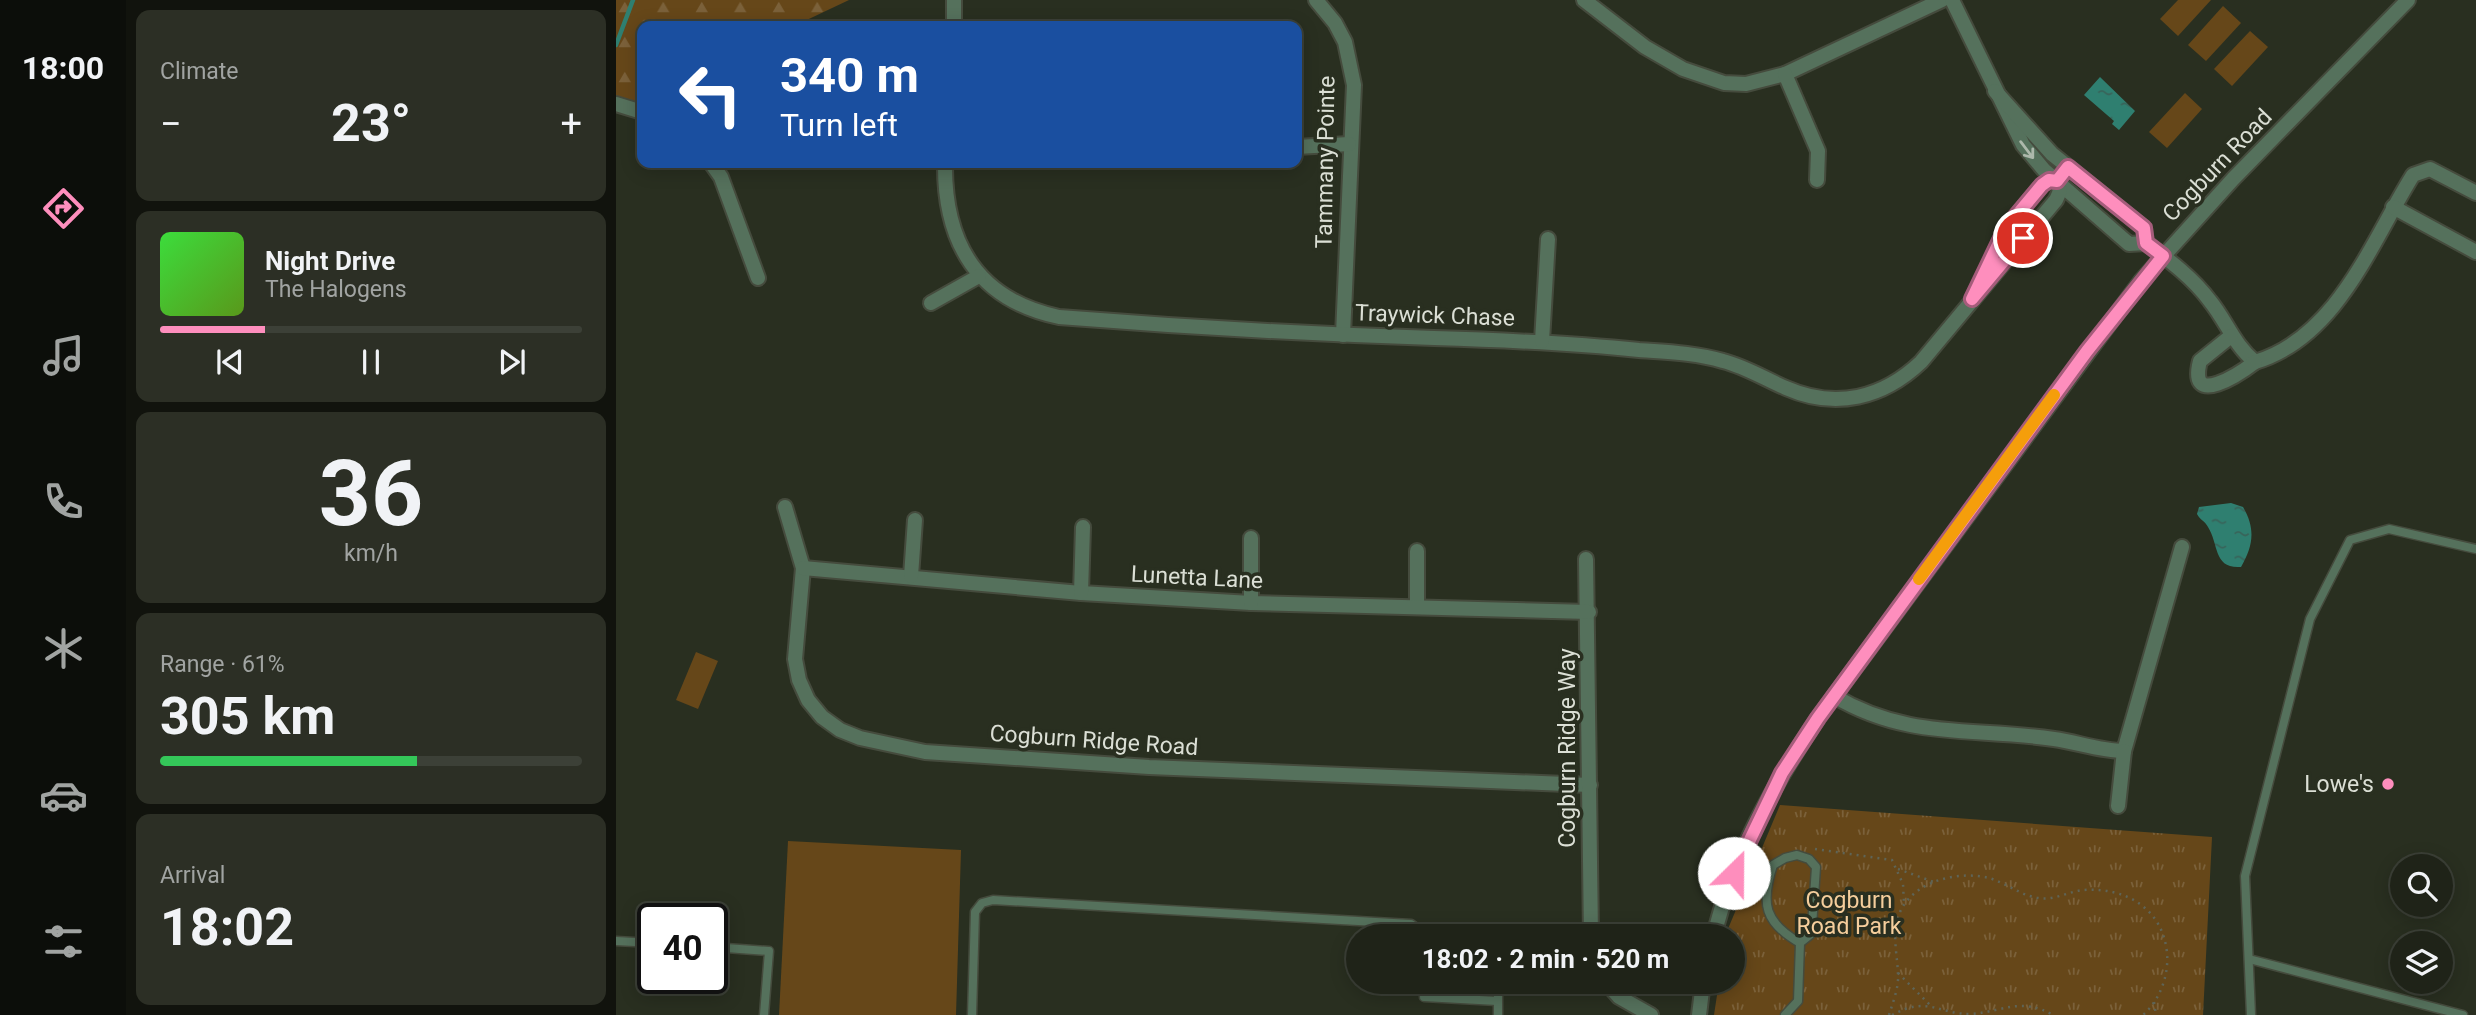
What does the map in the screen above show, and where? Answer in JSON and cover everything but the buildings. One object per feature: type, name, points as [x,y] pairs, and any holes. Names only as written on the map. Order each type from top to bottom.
[{"type":"street","points":[[954,0],[954,21]]},
{"type":"street","name":"Tammany Pointe","points":[[1316,0],[1335,23],[1345,43],[1353,85],[1343,335]]},
{"type":"street","points":[[1584,0],[1663,59],[1703,78],[1746,84],[1785,74],[1942,0]]},
{"type":"street","points":[[1952,0],[2023,145],[2057,181],[2129,244],[2146,243],[2163,256],[2211,302],[2240,350],[2255,362]]},
{"type":"street","name":"Cogburn Road","points":[[1718,924],[1734,873],[1756,822],[1782,773],[1834,696],[2087,351],[2163,256],[2224,189],[2408,0]]},
{"type":"street","points":[[1785,74],[1818,150],[1817,180]]},
{"type":"street","points":[[1995,90],[2037,139],[2144,228],[2146,243]]},
{"type":"street","points":[[616,104],[637,110]]},
{"type":"street","points":[[1302,147],[1349,144]]},
{"type":"street","name":"Traywick Chase","points":[[2057,181],[2068,167]]},
{"type":"street","points":[[715,168],[721,177],[758,278]]},
{"type":"street","name":"Traywick Chase","points":[[945,168],[948,204],[967,258],[979,276],[1013,303],[1059,317],[1256,332],[1542,341],[1701,356],[1743,367],[1810,396],[1862,398],[1902,380],[1922,362],[2056,200],[2060,191],[2057,181]]},
{"type":"street","points":[[2231,335],[2200,361],[2199,376],[2203,383],[2211,386],[2222,384],[2255,362],[2276,356],[2320,320],[2358,273],[2413,175],[2430,169],[2476,192]]},
{"type":"street","name":"Traywick Chase","points":[[1972,299],[1993,251],[2011,222],[2042,185],[2049,180],[2057,181]]},
{"type":"street","points":[[2393,207],[2476,251]]},
{"type":"street","points":[[1542,341],[1548,239]]},
{"type":"street","points":[[931,303],[979,276]]},
{"type":"street","name":"Cogburn Ridge Road","points":[[785,507],[803,568],[795,659],[799,680],[808,700],[822,718],[840,730],[881,745],[925,752],[1149,767],[1590,785]]},
{"type":"street","points":[[911,576],[915,520]]},
{"type":"street","points":[[1081,593],[1083,527]]},
{"type":"street","points":[[1251,538],[1251,603]]},
{"type":"street","points":[[2118,806],[2124,751],[2182,547]]},
{"type":"street","points":[[1416,551],[1417,606]]},
{"type":"street","name":"Cogburn Ridge Way","points":[[1586,559],[1589,612],[1591,924]]},
{"type":"street","name":"Lunetta Lane","points":[[803,568],[1081,593],[1251,603],[1589,612]]},
{"type":"street","points":[[1834,696],[1862,713],[1900,725],[2053,739],[2124,751]]},
{"type":"street","points":[[1616,994],[1651,1015]]},
{"type":"street","points":[[1699,1015],[1702,994]]},
{"type":"lane","points":[[2011,222],[2026,234]]},
{"type":"lane","points":[[2251,1015],[2245,876],[2310,619],[2350,540],[2389,529],[2476,549]]},
{"type":"lane","points":[[1797,855],[1809,859],[1815,867],[1812,926],[1810,936],[1800,943],[1781,932],[1769,918],[1768,898],[1773,865],[1797,855]]},
{"type":"lane","points":[[972,1015],[975,912],[982,903],[993,901],[1411,924]]},
{"type":"lane","points":[[616,940],[637,942]]},
{"type":"lane","points":[[1785,1015],[1798,1001],[1800,943]]},
{"type":"lane","points":[[728,948],[769,951],[764,1015]]},
{"type":"lane","points":[[2249,959],[2463,1015]]},
{"type":"lane","points":[[1424,994],[1424,997],[1497,1001]]},
{"type":"lane","points":[[1497,994],[1498,1015]]},
{"type":"path","points":[[1814,849],[1875,855],[1892,860],[1898,869],[1904,905]]},
{"type":"path","points":[[1898,869],[1934,883]]},
{"type":"path","points":[[1891,1015],[1898,973],[1893,947],[1899,915],[1904,905],[1934,883],[1969,876],[1989,878],[2023,895],[2041,899],[2082,890],[2106,891],[2141,903],[2154,914],[2167,949],[2168,966],[2154,1002],[2143,1015]]},
{"type":"path","points":[[1898,973],[1930,1005]]},
{"type":"path","points":[[2154,1002],[2156,1015]]},
{"type":"path","points":[[1891,1015],[1906,1007],[1930,1005],[1970,1015],[2016,1004],[2053,1015]]},
{"type":"green space","points":[[616,0],[849,0],[805,21],[637,21],[637,102],[616,113]]},
{"type":"green space","points":[[2178,0],[2211,0],[2178,36],[2160,19]]},
{"type":"green space","points":[[2223,6],[2241,23],[2206,61],[2188,45]]},
{"type":"green space","points":[[2250,31],[2268,47],[2232,86],[2214,69]]},
{"type":"green space","points":[[2185,93],[2202,109],[2167,148],[2149,132]]},
{"type":"green space","points":[[696,652],[718,661],[698,709],[676,700]]},
{"type":"green space","name":"Cogburn Road Park","points":[[1780,805],[2212,837],[2203,1015],[1714,1015],[1717,994],[1745,994],[1745,924],[1730,924]]},
{"type":"green space","points":[[788,841],[961,850],[956,1015],[779,1015]]},
{"type":"water","points":[[2100,77],[2135,111],[2119,130],[2112,124],[2114,121],[2084,95]]},
{"type":"water","points":[[2231,503],[2243,507],[2250,523],[2250,545],[2241,567],[2232,567],[2221,560],[2208,527],[2197,514],[2199,507]]},
{"type":"waterway","points":[[616,45],[633,0]]},
{"type":"slow traffic","points":[[1919,579],[2054,395]]},
{"type":"place","name":"Lowe's","points":[[2388,784]]},
{"type":"route","points":[[1734,873],[1756,822],[1782,773],[1818,718],[2087,351],[2163,256],[2146,243],[2144,228],[2068,167],[2057,181],[2046,181],[2006,228],[1972,299],[2023,238]]}]
